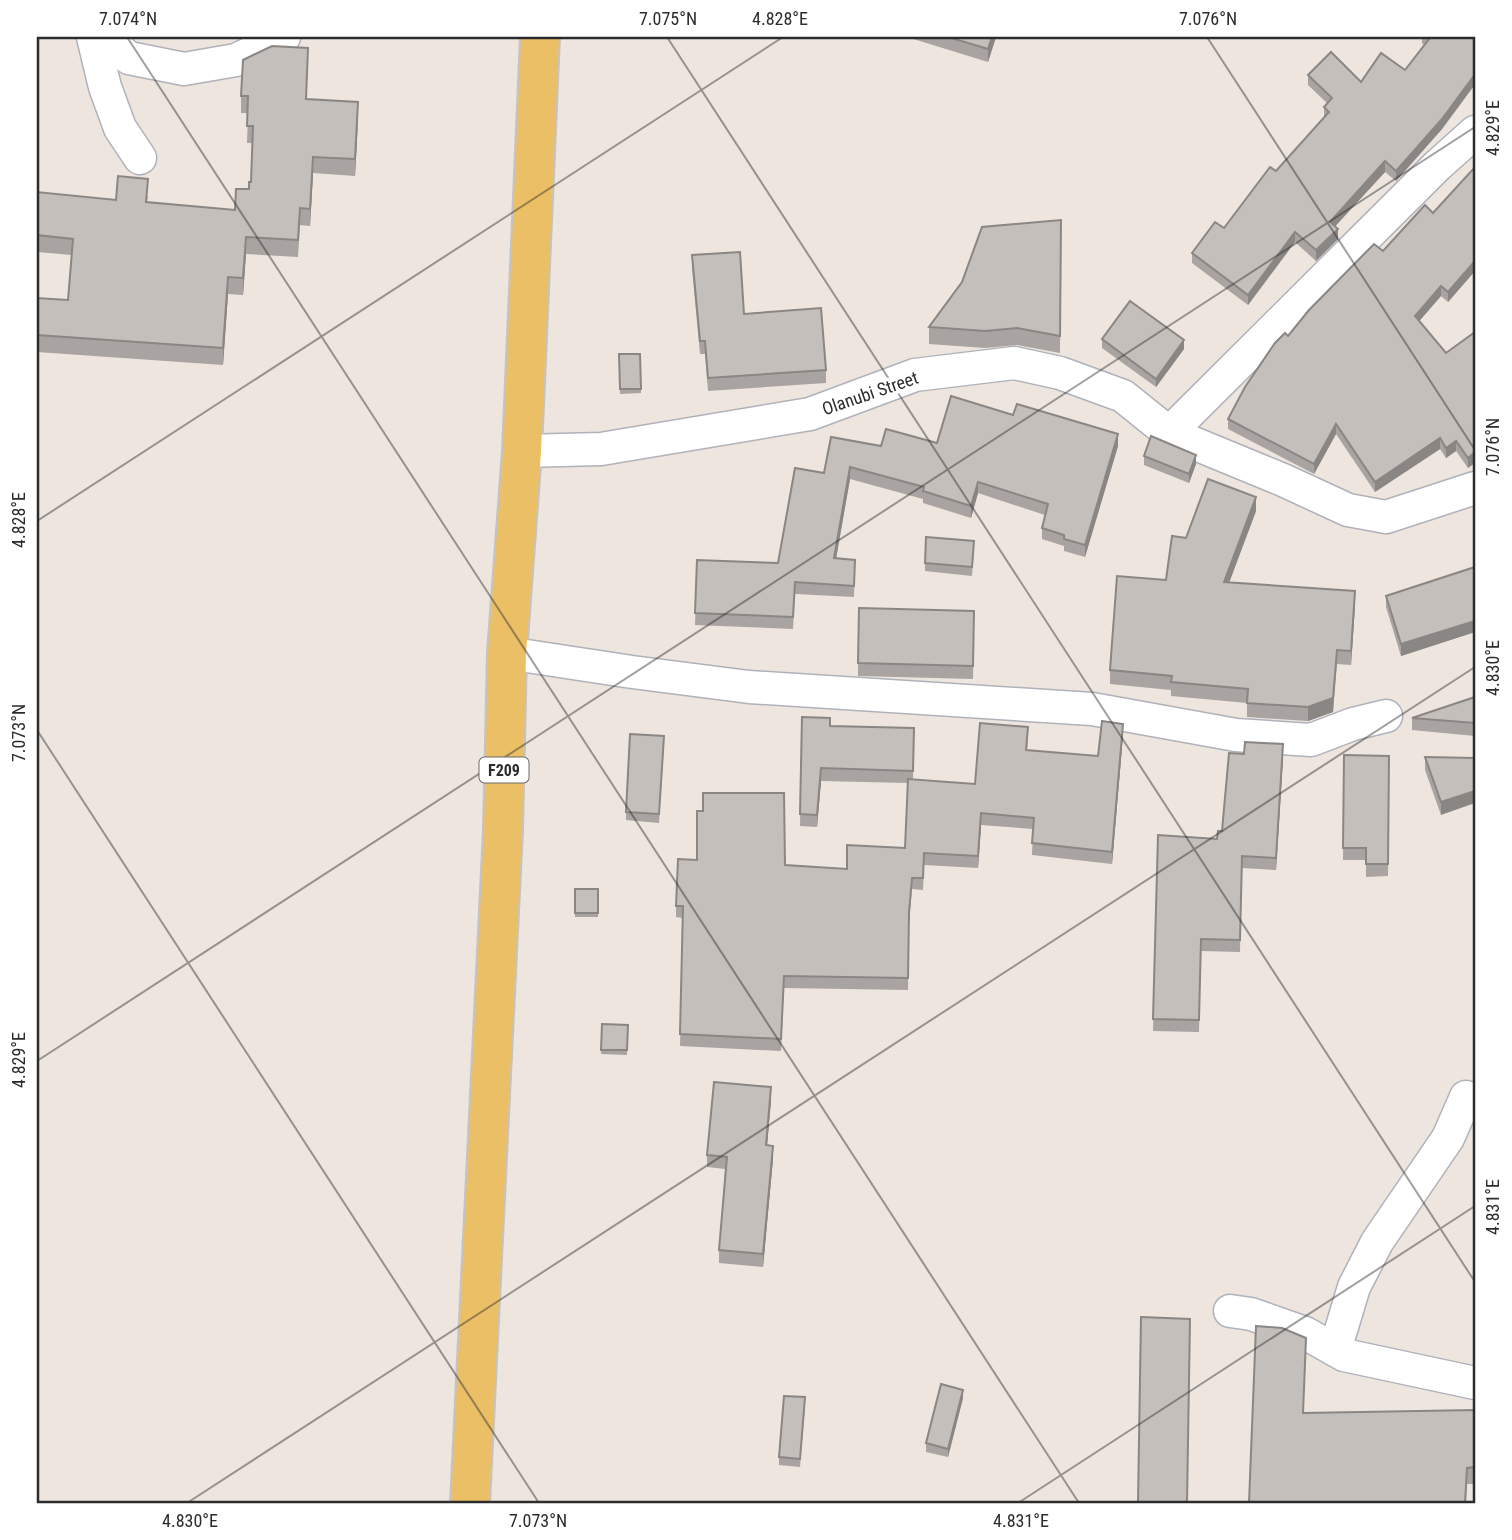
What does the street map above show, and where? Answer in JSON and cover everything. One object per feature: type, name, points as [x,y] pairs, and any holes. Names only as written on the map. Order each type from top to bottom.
[{"type":"main road","name":"F209","points":[[470,1503],[503,831],[507,653],[522,452],[540,37]]},
{"type":"street","points":[[93,37],[105,88],[120,128],[140,158]]},
{"type":"street","points":[[103,37],[129,58],[184,69],[236,60],[284,37]]},
{"type":"street","points":[[1169,433],[1389,213],[1475,132]]},
{"type":"street","name":"Olanubi Street","points":[[522,452],[601,449],[810,414],[915,375],[1014,363],[1060,373],[1123,396],[1169,433],[1348,510],[1386,517],[1475,488]]},
{"type":"street","points":[[507,653],[749,687],[1092,709],[1236,735],[1311,740],[1353,724],[1386,716]]},
{"type":"street","points":[[1335,1350],[1354,1287],[1377,1242],[1448,1138],[1466,1097]]},
{"type":"street","points":[[1230,1311],[1251,1314],[1305,1333],[1343,1355],[1475,1383]]},
{"type":"building","points":[[948,37],[992,37],[988,49]]},
{"type":"building","points":[[1427,37],[1475,37],[1475,78],[1473,77],[1442,119],[1396,171],[1385,161],[1330,222],[1338,229],[1316,250],[1295,232],[1248,295],[1192,253],[1215,222],[1224,228],[1270,167],[1276,171],[1329,112],[1324,107],[1332,98],[1308,75],[1331,52],[1361,82],[1381,53],[1405,70],[1429,39]]},
{"type":"building","points":[[272,46],[308,48],[306,99],[358,102],[355,159],[313,157],[310,209],[300,208],[298,240],[246,237],[243,278],[228,277],[223,348],[37,335],[37,298],[68,300],[73,239],[37,235],[37,192],[116,200],[118,176],[148,179],[146,202],[235,210],[236,189],[249,189],[251,182],[253,126],[247,126],[248,96],[241,96],[243,60]]},
{"type":"building","points":[[1475,167],[1475,261],[1448,292],[1441,286],[1415,316],[1446,353],[1475,332],[1475,452],[1468,458],[1456,441],[1446,448],[1440,438],[1375,482],[1336,424],[1314,464],[1228,419],[1245,387],[1275,343],[1285,333],[1288,336],[1309,310],[1374,244],[1383,251],[1425,205],[1433,213]]},
{"type":"building","points":[[1061,220],[1060,336],[1017,328],[985,331],[929,327],[962,282],[982,227]]},
{"type":"building","points":[[740,252],[744,314],[821,308],[826,370],[708,378],[705,341],[700,341],[692,255]]},
{"type":"building","points":[[1130,301],[1184,340],[1156,379],[1102,339]]},
{"type":"building","points":[[619,354],[640,354],[641,389],[620,389]]},
{"type":"building","points":[[951,396],[1013,415],[1017,404],[1118,434],[1085,545],[1064,539],[1064,535],[1042,528],[1048,504],[978,482],[971,506],[923,491],[924,487],[850,467],[834,558],[855,560],[854,586],[795,582],[793,617],[695,613],[697,560],[778,563],[795,468],[824,473],[831,437],[881,446],[886,429],[937,443]]},
{"type":"building","points":[[1151,436],[1196,455],[1189,474],[1144,456]]},
{"type":"building","points":[[1208,479],[1256,497],[1224,582],[1355,591],[1351,651],[1337,650],[1333,698],[1308,707],[1247,703],[1248,689],[1171,682],[1172,676],[1110,670],[1117,576],[1166,580],[1172,536],[1186,538]]},
{"type":"building","points":[[926,537],[974,541],[972,567],[925,563]]},
{"type":"building","points":[[1475,567],[1475,621],[1401,644],[1386,596]]},
{"type":"building","points":[[859,608],[974,611],[973,666],[858,663]]},
{"type":"building","points":[[1475,697],[1475,723],[1412,718]]},
{"type":"building","points":[[802,717],[830,718],[830,726],[914,728],[913,771],[821,768],[817,815],[800,814]]},
{"type":"building","points":[[1102,721],[1123,724],[1112,852],[1032,843],[1034,818],[981,813],[978,856],[924,853],[923,878],[912,878],[908,978],[784,976],[781,1039],[680,1034],[683,906],[676,906],[678,859],[697,860],[697,811],[703,811],[703,793],[784,793],[785,865],[847,869],[847,845],[905,848],[908,779],[975,784],[980,723],[1028,727],[1026,750],[1098,756]]},
{"type":"building","points":[[630,734],[664,736],[659,814],[626,812]]},
{"type":"building","points":[[1245,742],[1283,744],[1276,858],[1242,856],[1240,940],[1201,939],[1199,1020],[1153,1019],[1158,835],[1217,839],[1218,831],[1222,831],[1229,753],[1244,754]]},
{"type":"building","points":[[1344,755],[1389,756],[1388,864],[1366,864],[1366,848],[1343,848]]},
{"type":"building","points":[[1425,757],[1475,758],[1475,791],[1441,802]]},
{"type":"building","points":[[575,889],[598,889],[598,913],[575,913]]},
{"type":"building","points":[[602,1024],[628,1025],[627,1050],[601,1050]]},
{"type":"building","points":[[714,1082],[771,1087],[766,1145],[773,1146],[763,1254],[719,1250],[727,1157],[707,1155]]},
{"type":"building","points":[[1141,1317],[1190,1319],[1187,1503],[1138,1503]]},
{"type":"building","points":[[1256,1326],[1282,1328],[1306,1338],[1303,1413],[1475,1410],[1475,1467],[1467,1468],[1465,1503],[1249,1503]]},
{"type":"building","points":[[941,1384],[963,1390],[948,1449],[926,1443]]},
{"type":"building","points":[[784,1396],[805,1397],[800,1459],[779,1457]]}]
